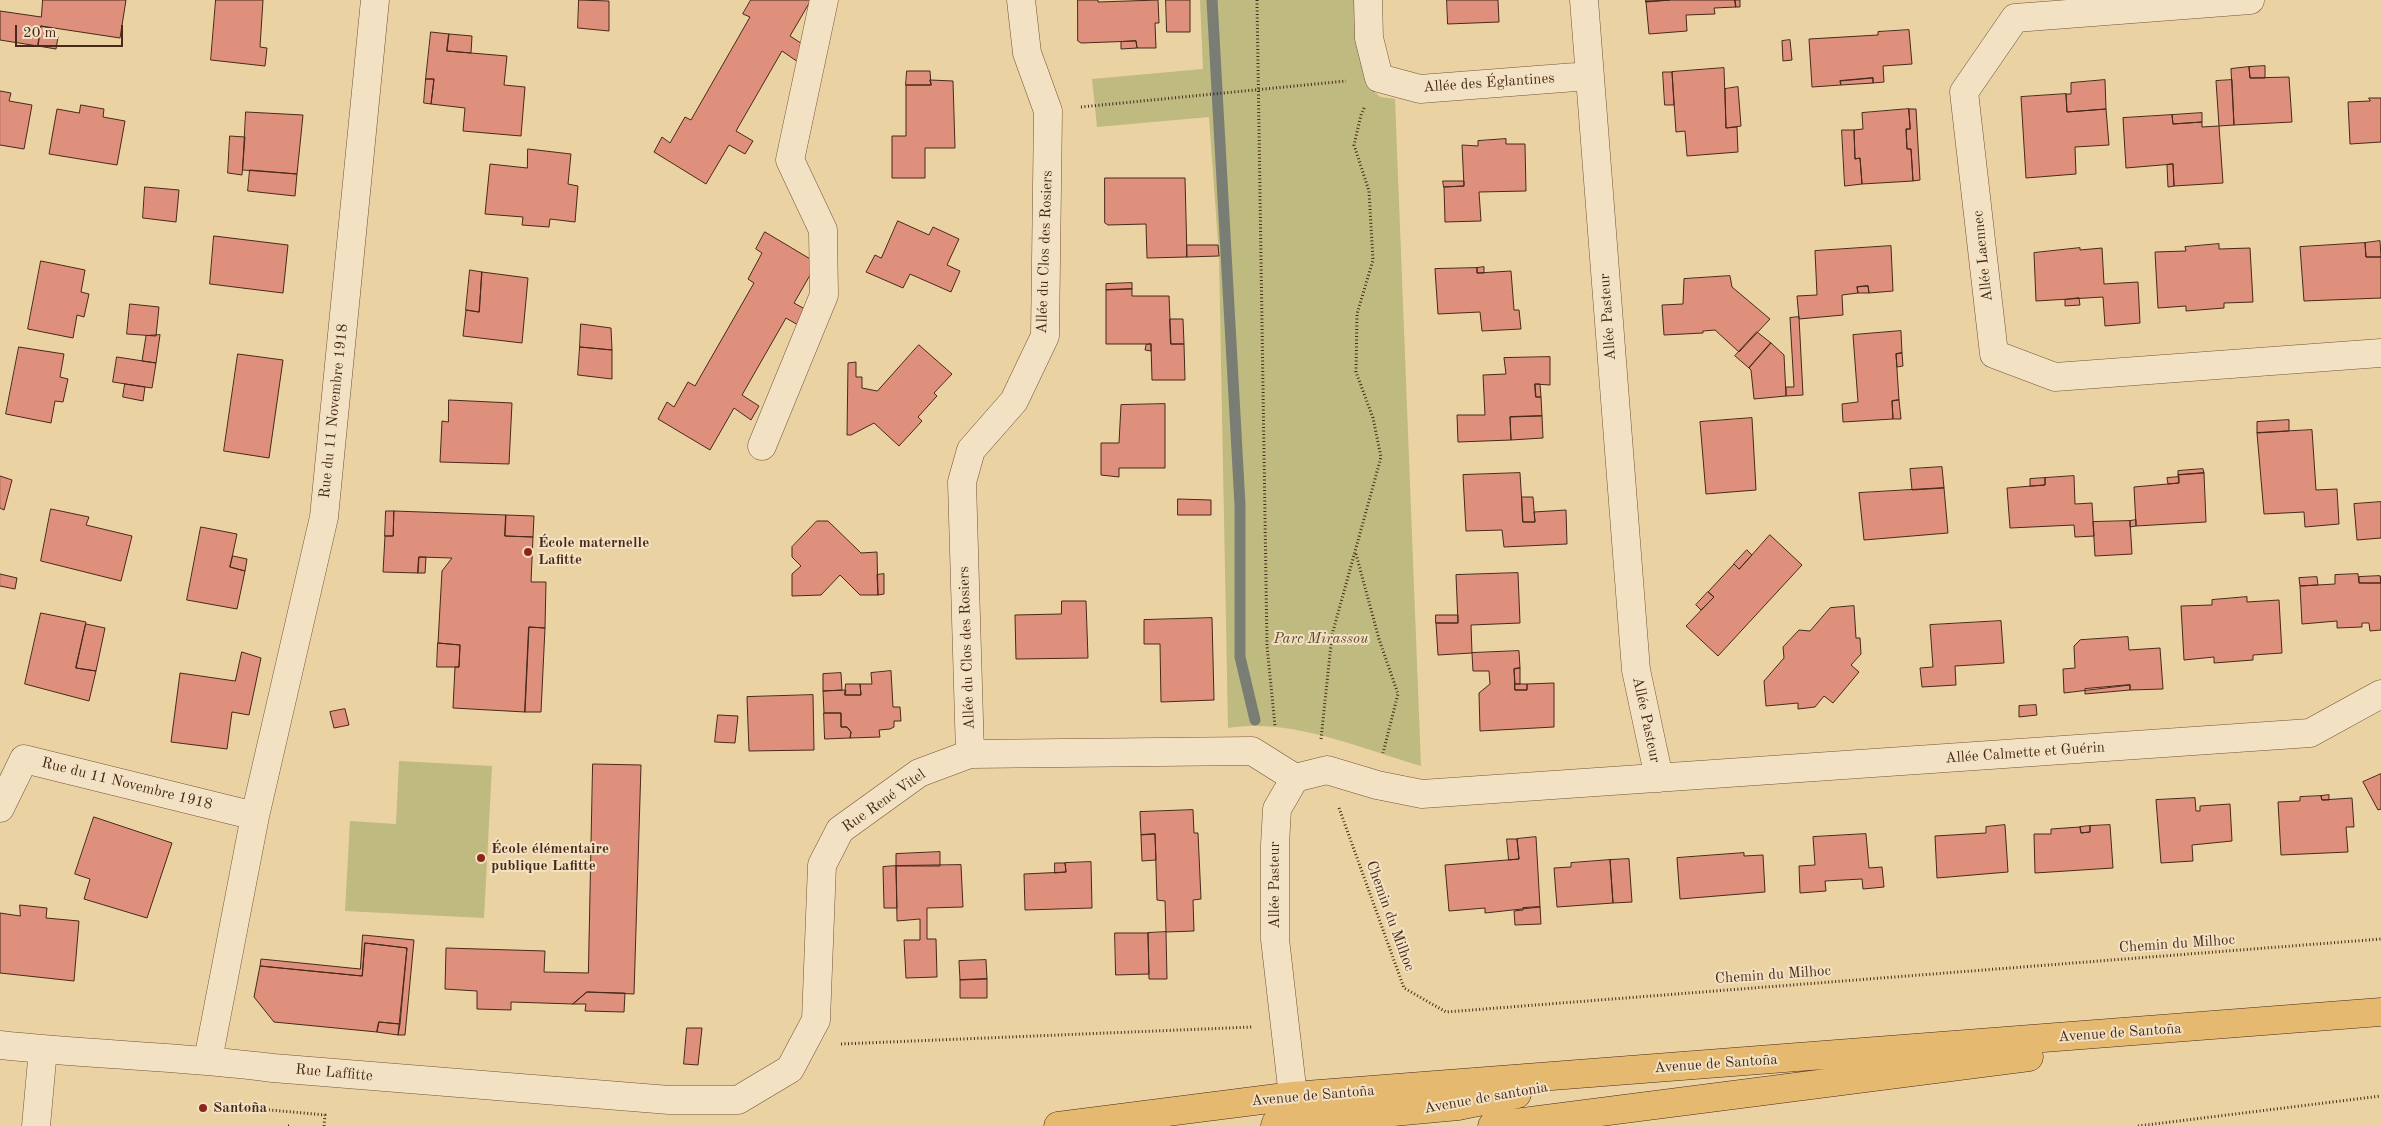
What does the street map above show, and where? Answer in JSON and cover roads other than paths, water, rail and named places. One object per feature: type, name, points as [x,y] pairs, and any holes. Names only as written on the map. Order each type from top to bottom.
[{"type":"main road","name":"Avenue de Santoña","points":[[1058,1126],[1293,1096],[2378,1013]]},
{"type":"main road","name":"Avenue de Santoña","points":[[1492,1126],[2378,1013]]},
{"type":"main road","name":"Avenue de santonia","points":[[1275,1126],[1276,1123],[1458,1106],[1639,1070]]},
{"type":"street","name":"Rue du 11 Novembre 1918","points":[[208,1060],[255,816],[324,517],[374,0]]},
{"type":"street","points":[[762,446],[824,295],[823,230],[790,160],[824,0]]},
{"type":"street","name":"Allée du Clos des Rosiers","points":[[970,754],[962,482],[971,450],[1014,401],[1045,336],[1048,111],[1027,53],[1021,0]]},
{"type":"street","name":"Allée des Églantines","points":[[1368,0],[1369,38],[1379,78],[1420,89],[1589,76]]},
{"type":"street","name":"Allée Pasteur","points":[[1293,1096],[1275,939],[1275,846],[1277,809],[1295,778],[1324,758],[1377,785],[1422,794],[1659,778],[1636,670],[1584,0]]},
{"type":"street","name":"Allée Laennec","points":[[2250,0],[2016,18],[1964,92],[1994,354],[2055,377],[2381,353]]},
{"type":"street","name":"Allée Calmette et Guérin","points":[[1659,778],[2310,733],[2381,694]]},
{"type":"street","name":"Rue René Vitel","points":[[669,1100],[738,1100],[790,1069],[816,1020],[822,865],[840,830],[919,772],[970,754],[1252,751],[1295,778]]},
{"type":"street","name":"Rue du 11 Novembre 1918","points":[[0,808],[24,759],[255,816]]},
{"type":"street","name":"Rue Laffitte","points":[[0,1045],[208,1060],[273,1068],[669,1100]]},
{"type":"street","points":[[36,1126],[43,1049]]},
{"type":"waterway","points":[[1212,0],[1240,505],[1240,657],[1255,720]]},
{"type":"place","name":"École maternelle Lafitte","points":[[528,552]]},
{"type":"place","name":"École élémentaire publique Lafitte","points":[[481,858]]},
{"type":"place","name":"Santoña","points":[[203,1108]]},
{"type":"park label","name":"Parc Mirassou","points":[[1321,639]]}]
